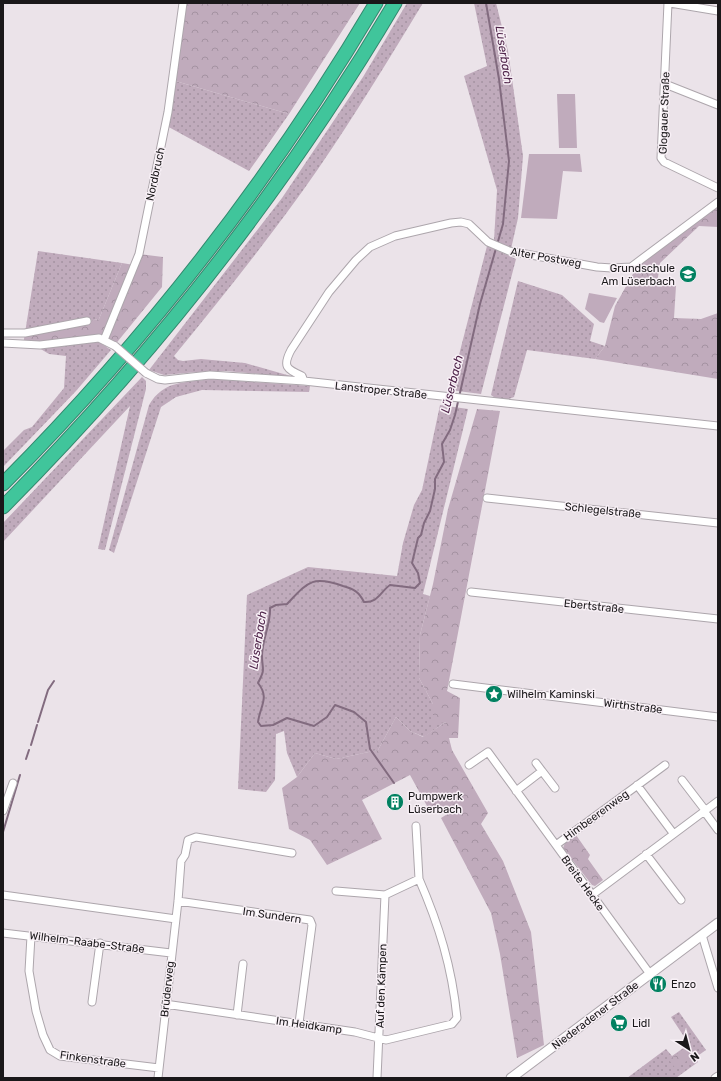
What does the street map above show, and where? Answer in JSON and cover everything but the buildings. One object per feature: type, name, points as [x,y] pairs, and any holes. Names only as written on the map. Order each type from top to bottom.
[{"type":"highway","points":[[3,484],[106,375],[170,300],[216,242],[305,117],[376,3]]},
{"type":"highway","points":[[3,507],[119,385],[168,328],[234,245],[317,128],[395,3]]},
{"type":"street","name":"Nordbruch","points":[[104,340],[139,254],[168,112],[183,3]]},
{"type":"street","points":[[669,3],[718,11]]},
{"type":"street","name":"Glogauer Straße","points":[[669,3],[661,158],[664,162],[718,188]]},
{"type":"street","points":[[664,84],[718,105]]},
{"type":"street","name":"Alter Postweg","points":[[304,381],[302,376],[290,371],[286,365],[286,360],[329,292],[356,260],[370,247],[395,236],[451,222],[461,222],[469,224],[488,242],[504,249],[597,267],[631,267],[718,202]]},
{"type":"street","points":[[3,333],[25,333],[87,321]]},
{"type":"street","points":[[3,344],[32,345],[92,338],[104,340]]},
{"type":"street","name":"Lanstroper Straße","points":[[104,340],[115,346],[146,373],[158,380],[210,375],[304,381],[718,426]]},
{"type":"street","name":"Schlegelstraße","points":[[487,498],[718,522]]},
{"type":"street","name":"Ebertstraße","points":[[471,592],[718,619]]},
{"type":"street","name":"Wirthstraße","points":[[453,684],[718,717]]},
{"type":"street","name":"Breite Hecke","points":[[470,765],[488,752],[650,974]]},
{"type":"street","points":[[536,763],[555,788]]},
{"type":"street","name":"Himbeerenweg","points":[[556,846],[665,765]]},
{"type":"street","points":[[516,791],[542,771]]},
{"type":"street","points":[[682,780],[718,830]]},
{"type":"street","points":[[3,811],[13,783]]},
{"type":"street","name":"Himbeerenweg","points":[[637,785],[673,833]]},
{"type":"street","points":[[592,895],[673,833],[718,801]]},
{"type":"street","points":[[379,1040],[386,1040],[452,1024],[457,1018],[454,989],[447,954],[419,879],[416,826]]},
{"type":"street","name":"Brüderweg","points":[[158,1078],[178,901],[181,861],[185,856],[188,840],[196,837],[292,853]]},
{"type":"street","points":[[646,854],[681,900]]},
{"type":"street","points":[[336,891],[385,895],[419,879]]},
{"type":"street","points":[[3,895],[176,919]]},
{"type":"street","name":"Auf den Kämpen","points":[[377,1078],[385,895]]},
{"type":"street","name":"Im Sundern","points":[[178,901],[310,920],[312,925],[299,1023]]},
{"type":"street","name":"Niederadener Straße","points":[[512,1078],[718,924]]},
{"type":"street","name":"Wilhelm-Raabe-Straße","points":[[3,932],[171,953]]},
{"type":"street","name":"Finkenstraße","points":[[31,936],[28,971],[43,1035],[51,1052],[60,1056],[159,1068]]},
{"type":"street","points":[[702,936],[718,988]]},
{"type":"street","points":[[92,1002],[100,943]]},
{"type":"street","points":[[237,1015],[243,964]]},
{"type":"street","name":"Im Heidkamp","points":[[166,1004],[354,1032],[379,1040]]},
{"type":"green space","points":[[184,3],[360,3],[289,114],[172,80]]},
{"type":"green space","points":[[407,3],[423,3],[332,149],[266,241],[174,356],[178,360],[183,361],[201,359],[245,363],[294,377],[226,371],[164,375],[149,370],[282,198],[363,77]]},
{"type":"green space","points":[[474,3],[496,3],[508,51],[523,156],[518,218],[511,249],[494,240],[497,190],[464,76],[487,66]]},
{"type":"green space","points":[[172,80],[289,114],[249,171],[165,125]]},
{"type":"green space","points":[[557,94],[575,94],[577,148],[559,148]]},
{"type":"green space","points":[[529,154],[580,154],[582,172],[563,171],[557,219],[521,218]]},
{"type":"green space","points":[[718,205],[718,227],[699,226],[660,263],[657,284],[676,286],[674,318],[701,319],[718,313],[718,379],[595,359],[605,346],[615,306],[634,272],[652,253]]},
{"type":"green space","points":[[487,246],[516,259],[481,394],[450,390]]},
{"type":"green space","points":[[38,251],[122,263],[99,319],[25,333]]},
{"type":"green space","points":[[139,254],[163,257],[162,287],[114,346],[104,340],[23,345],[25,333],[99,319],[122,263],[134,265]]},
{"type":"green space","points":[[518,281],[562,295],[594,324],[590,341],[605,346],[595,359],[527,350],[514,397],[501,402],[491,395]]},
{"type":"green space","points":[[589,293],[617,298],[604,323],[600,322],[585,309]]},
{"type":"green space","points":[[86,342],[99,342],[111,350],[76,391],[3,467],[3,451],[24,430],[32,427],[64,388],[66,356],[49,354],[39,348]]},
{"type":"green space","points":[[142,377],[146,381],[146,389],[105,550],[98,549],[130,406],[3,542],[3,523]]},
{"type":"green space","points":[[211,379],[310,386],[309,392],[202,390],[176,397],[161,407],[114,553],[109,550],[149,405],[161,391],[168,387],[183,382]]},
{"type":"green space","points":[[440,405],[468,409],[423,594],[430,596],[420,635],[419,678],[433,704],[433,723],[447,721],[424,737],[410,731],[396,717],[378,750],[336,759],[315,753],[297,777],[287,753],[284,731],[276,734],[275,780],[266,792],[238,789],[247,595],[308,567],[397,576],[403,543],[414,505],[422,490]]},
{"type":"green space","points":[[477,409],[500,411],[447,691],[460,698],[458,738],[449,738],[452,750],[488,813],[481,824],[503,861],[531,932],[544,1045],[517,1058],[500,954],[491,913],[441,818],[449,813],[427,806],[410,775],[362,800],[382,839],[327,865],[310,840],[289,829],[282,788],[297,777],[315,753],[336,759],[378,750],[396,717],[410,731],[423,737],[446,722],[433,724],[433,704],[419,678],[420,635],[433,584],[448,509]]},
{"type":"green space","points":[[576,835],[590,855],[588,859],[603,880],[595,886],[592,885],[563,848],[565,843]]},
{"type":"green space","points":[[679,1012],[706,1050],[696,1057],[698,1062],[676,1078],[627,1078],[666,1049],[672,1056],[689,1044],[671,1017]]},
{"type":"green space","points":[[686,1047],[693,1056],[676,1069],[669,1060]]},
{"type":"waterway","name":"Lüserbach","points":[[394,783],[370,749],[366,722],[354,712],[335,705],[327,717],[314,726],[287,718],[273,725],[261,726],[258,722],[264,698],[262,688],[258,683],[263,672],[262,650],[269,620],[270,608],[276,605],[287,604],[300,590],[317,581],[324,581],[347,587],[358,593],[364,602],[373,601],[390,585],[415,588],[420,583],[418,573],[412,563],[418,538],[421,535],[424,523],[430,511],[435,489],[435,479],[444,462],[442,444],[450,430],[455,415],[480,304],[503,224],[509,161],[499,79],[486,3]]},
{"type":"waterway","points":[[38,722],[48,690],[54,681]]},
{"type":"waterway","points":[[31,745],[37,725]]},
{"type":"waterway","points":[[26,759],[29,750]]},
{"type":"waterway","points":[[3,832],[20,775]]},
{"type":"place","name":"Grundschule Am Lüserbach","points":[[688,274]]},
{"type":"place","name":"Wilhelm Kaminski","points":[[494,694]]},
{"type":"place","name":"Pumpwerk Lüserbach","points":[[395,802]]},
{"type":"place","name":"Enzo","points":[[658,984]]},
{"type":"place","name":"Lidl","points":[[619,1023]]}]
